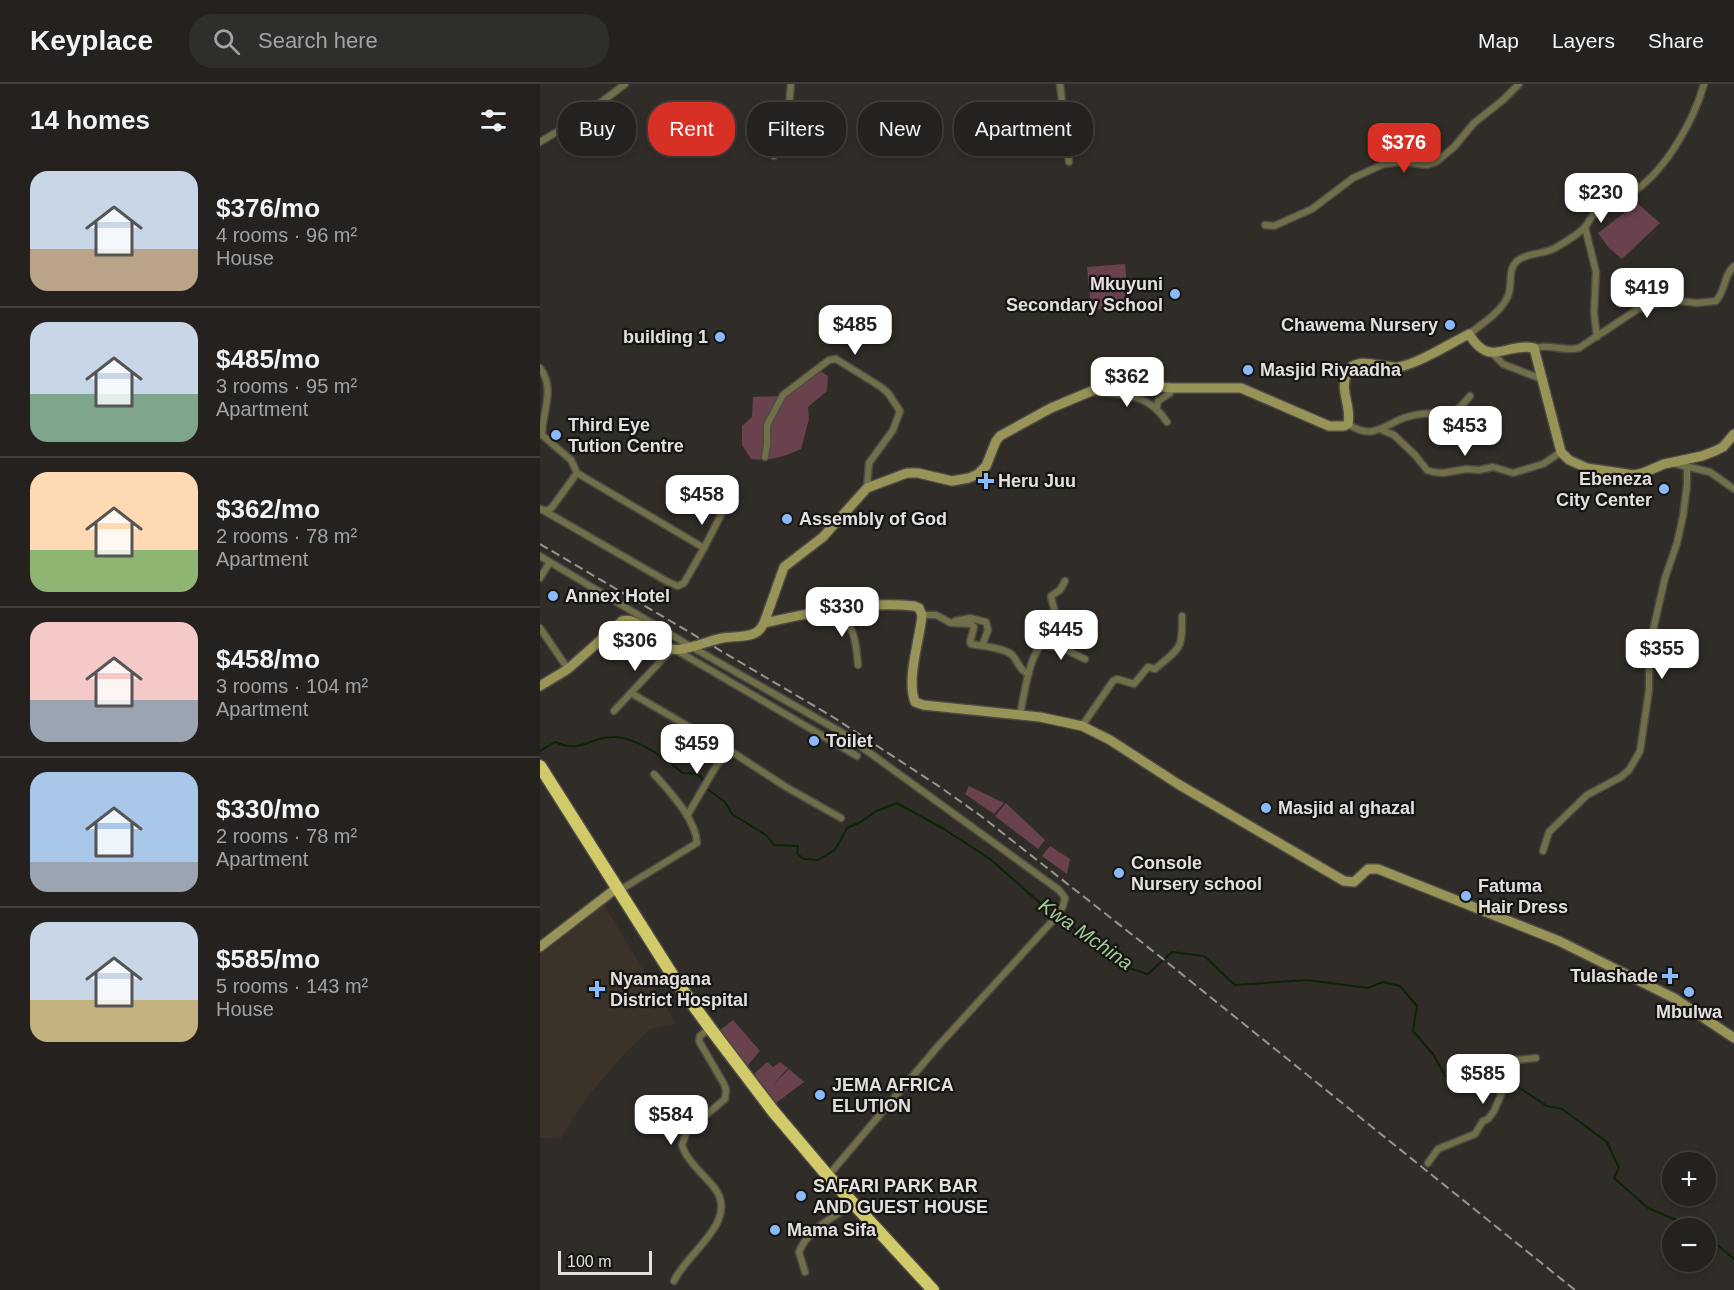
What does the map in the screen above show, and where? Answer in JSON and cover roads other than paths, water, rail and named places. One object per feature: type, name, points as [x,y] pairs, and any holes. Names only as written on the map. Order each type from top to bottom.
[{"type":"highway","points":[[540,766],[678,984],[710,1028],[773,1111],[828,1176],[933,1290]]},
{"type":"street","points":[[540,142],[582,117],[625,84]]},
{"type":"street","points":[[789,102],[791,84]]},
{"type":"street","points":[[1060,84],[1069,162]]},
{"type":"street","points":[[1265,225],[1274,226],[1312,209],[1353,178],[1384,164],[1402,162],[1427,165],[1436,162],[1454,147],[1474,123],[1497,106],[1519,84]]},
{"type":"street","points":[[1348,424],[1344,381],[1354,364],[1389,368],[1405,366],[1469,334],[1487,321],[1508,297],[1512,267],[1516,262],[1527,255],[1554,249],[1585,227],[1597,211],[1638,189],[1666,158],[1682,135],[1704,84]]},
{"type":"street","points":[[1585,227],[1596,272],[1594,313],[1597,337]]},
{"type":"street","points":[[1469,334],[1483,351],[1492,353],[1540,346],[1574,349],[1586,345],[1634,311],[1645,307],[1670,300],[1697,303],[1716,301],[1724,288],[1727,274],[1734,266]]},
{"type":"street","points":[[1534,348],[1561,453],[1569,460],[1587,468],[1629,474],[1643,473],[1659,466],[1715,452],[1723,447],[1734,434]]},
{"type":"street","points":[[1492,353],[1503,364],[1544,380]]},
{"type":"street","points":[[765,457],[767,425],[783,395],[829,360],[836,359],[881,387],[900,411],[893,430],[869,463],[867,488]]},
{"type":"street","points":[[540,368],[547,381],[548,392],[542,435],[571,460],[577,473],[704,548]]},
{"type":"street","points":[[540,686],[568,669],[621,621],[636,623],[667,648],[674,649],[755,633],[764,623],[784,567],[823,537],[867,488],[907,473],[918,473],[952,481],[969,478],[978,474],[986,466],[1000,436],[1051,408],[1119,382],[1171,388],[1241,388],[1329,426],[1348,424]]},
{"type":"street","points":[[1157,407],[1158,401],[1168,395],[1171,388]]},
{"type":"street","points":[[1090,392],[1139,398],[1157,407],[1167,422]]},
{"type":"street","points":[[1348,424],[1360,431],[1374,432],[1401,419],[1455,411],[1470,396]]},
{"type":"street","points":[[1382,430],[1394,435],[1415,454],[1427,470],[1433,472],[1443,473],[1493,467],[1513,472],[1543,464],[1561,453]]},
{"type":"street","points":[[1671,463],[1710,472],[1734,489]]},
{"type":"street","points":[[1543,851],[1549,832],[1587,795],[1621,777],[1629,770],[1640,752],[1649,690],[1649,648],[1665,578],[1683,516],[1687,467]]},
{"type":"street","points":[[540,509],[549,510],[577,473]]},
{"type":"street","points":[[540,509],[678,586],[684,583],[723,511]]},
{"type":"street","points":[[540,556],[690,646],[841,732],[1059,890],[1065,898],[1056,917],[939,1045],[828,1176]]},
{"type":"street","points":[[540,578],[550,562]]},
{"type":"street","points":[[1020,715],[1029,674],[1038,651],[1053,637],[1056,629],[1056,609],[1051,596],[1060,590],[1065,581]]},
{"type":"street","points":[[764,623],[833,608],[874,604],[908,605],[919,608],[922,615],[914,670],[912,696],[915,702],[923,705],[1058,720],[1082,726],[1110,740],[1178,784],[1344,881],[1354,882],[1368,869],[1378,869],[1538,932],[1653,986],[1734,1038]]},
{"type":"street","points":[[833,608],[846,619],[853,631],[858,664]]},
{"type":"street","points":[[922,615],[936,615],[958,624],[971,624],[974,629],[970,642],[1011,654],[1019,667],[1029,674]]},
{"type":"street","points":[[1082,726],[1113,681],[1117,679],[1134,684],[1148,667],[1155,669],[1174,654],[1182,637],[1182,616]]},
{"type":"street","points":[[949,621],[970,618],[986,622],[988,630],[982,646]]},
{"type":"street","points":[[540,628],[568,669]]},
{"type":"street","points":[[1043,645],[1062,648],[1085,659]]},
{"type":"street","points":[[614,711],[674,649]]},
{"type":"street","points":[[674,649],[857,756]]},
{"type":"street","points":[[631,693],[729,750],[786,788],[841,818]]},
{"type":"street","points":[[687,816],[715,768],[729,750]]},
{"type":"street","points":[[540,947],[619,888],[697,843],[687,816],[654,774]]},
{"type":"street","points":[[674,1281],[685,1262],[706,1240],[722,1211],[720,1197],[688,1157],[682,1145],[687,1131],[725,1098],[724,1084],[699,1041],[700,1036],[710,1028]]},
{"type":"street","points":[[1428,1163],[1438,1149],[1475,1134],[1483,1121],[1488,1119],[1494,1111],[1516,1059],[1536,1058]]},
{"type":"street","points":[[805,1272],[800,1252],[805,1242],[824,1224],[854,1204]]},
{"type":"waterway","name":"Kwa Mchina","points":[[540,751],[555,742],[579,746],[605,738],[622,738],[651,750],[683,773],[699,775],[704,783]]},
{"type":"waterway","name":"Kwa Mchina","points":[[706,788],[725,802],[732,814],[766,835],[774,845],[798,846],[797,854],[804,859],[818,860],[835,850],[847,828],[861,822],[876,811],[897,803],[944,829],[990,859],[1056,917],[1065,920],[1083,937],[1103,945],[1129,968],[1148,974],[1172,952],[1204,956],[1235,985],[1307,980],[1368,988],[1383,982],[1400,986],[1417,1006],[1413,1031],[1433,1054],[1445,1076],[1473,1081],[1490,1075],[1506,1079],[1547,1106],[1562,1109],[1607,1142],[1619,1168],[1614,1178],[1648,1208],[1672,1218]]},
{"type":"waterway","name":"Kwa Mchina","points":[[1716,1244],[1734,1259]]},
{"type":"railway","points":[[540,544],[833,717],[981,816],[1575,1290]]},
{"type":"place","name":"Mkuyuni Secondary School","points":[[1175,294]]},
{"type":"place","name":"Chawema Nursery","points":[[1450,325]]},
{"type":"place","name":"building 1","points":[[720,337]]},
{"type":"place","name":"Masjid Riyaadha","points":[[1248,370]]},
{"type":"place","name":"Third Eye Tution Centre","points":[[556,435]]},
{"type":"place","name":"Heru Juu","points":[[986,481]]},
{"type":"place","name":"Ebeneza City Center","points":[[1664,489]]},
{"type":"place","name":"Assembly of God","points":[[787,519]]},
{"type":"place","name":"Annex Hotel","points":[[553,596]]},
{"type":"place","name":"Toilet","points":[[814,741]]},
{"type":"place","name":"Masjid al ghazal","points":[[1266,808]]},
{"type":"place","name":"Console Nursery school","points":[[1119,873]]},
{"type":"place","name":"Fatuma Hair Dress","points":[[1466,896]]},
{"type":"place","name":"Tulashade","points":[[1670,976]]},
{"type":"place","name":"Nyamagana District Hospital","points":[[597,989]]},
{"type":"place","name":"Mbulwa","points":[[1689,992]]},
{"type":"place","name":"JEMA AFRICA ELUTION","points":[[820,1095]]},
{"type":"place","name":"SAFARI PARK BAR AND GUEST HOUSE","points":[[801,1196]]},
{"type":"place","name":"Mama Sifa","points":[[775,1230]]}]
